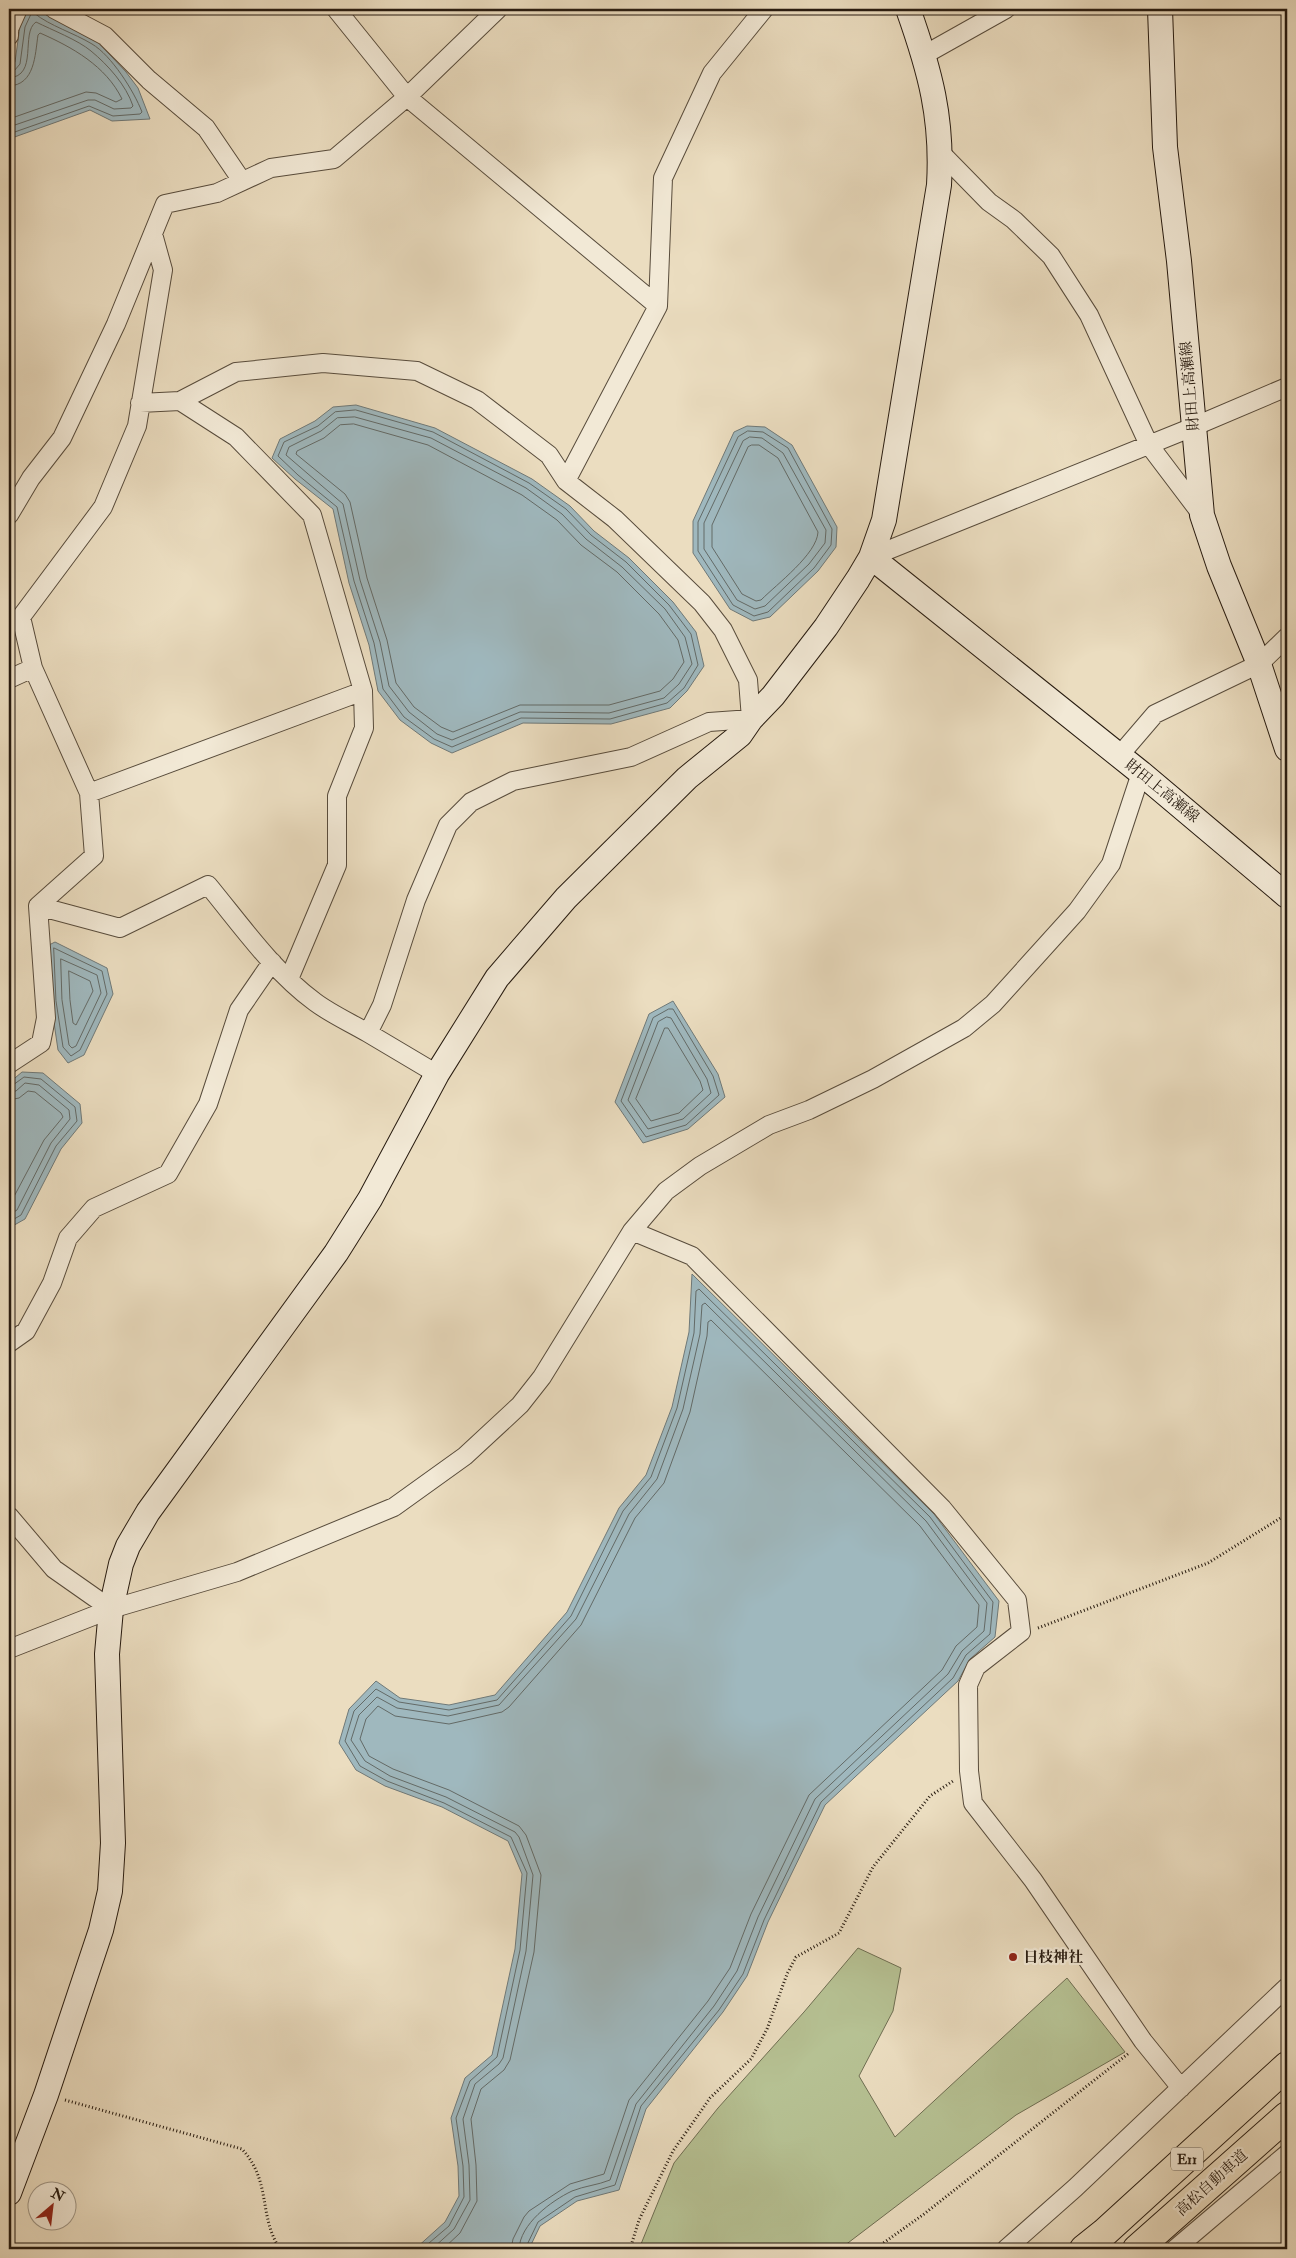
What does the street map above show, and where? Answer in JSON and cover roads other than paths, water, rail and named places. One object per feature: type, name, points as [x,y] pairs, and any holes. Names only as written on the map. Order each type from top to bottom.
[{"type":"highway","name":"E11","points":[[1084,2249],[1154,2188],[1287,2066]]},
{"type":"highway","name":"高松自動車道","points":[[1137,2249],[1287,2116]]},
{"type":"street","points":[[9,36],[18,9]]},
{"type":"street","points":[[54,9],[104,36],[149,80],[206,128],[242,181]]},
{"type":"street","points":[[336,9],[407,97],[658,306]]},
{"type":"street","points":[[9,515],[31,478],[62,438],[116,324],[165,204],[217,193],[271,168],[334,159],[407,97],[498,9]]},
{"type":"street","points":[[566,481],[658,306],[663,178],[712,73],[764,9]]},
{"type":"street","points":[[9,2193],[46,2095],[101,1930],[110,1891],[113,1844],[107,1654],[111,1609],[128,1546],[148,1512],[336,1252],[370,1199],[437,1074],[497,978],[566,898],[687,778],[740,735],[826,628],[872,557],[885,512],[939,185],[941,153],[935,92],[908,9]]},
{"type":"street","points":[[924,55],[1006,9]]},
{"type":"street","name":"財田上高瀬線","points":[[1160,9],[1165,147],[1179,261],[1202,514],[1218,566],[1259,664],[1287,749]]},
{"type":"street","points":[[941,153],[989,202],[1014,220],[1051,256],[1089,315],[1149,445],[1202,514]]},
{"type":"street","points":[[38,906],[94,856],[89,794],[34,668],[21,617],[103,507],[136,426],[163,270],[153,234]]},
{"type":"street","points":[[140,403],[180,401],[236,372],[322,363],[417,371],[477,400],[549,455],[566,481],[615,520],[702,604],[723,630],[748,680],[751,719]]},
{"type":"street","points":[[872,557],[1287,387]]},
{"type":"street","points":[[180,401],[236,437],[312,515],[363,691],[364,728],[337,796],[336,865],[289,979]]},
{"type":"street","name":"財田上高瀬線","points":[[872,557],[1140,773],[1287,896]]},
{"type":"street","points":[[1119,756],[1155,714],[1259,664],[1287,637]]},
{"type":"street","points":[[9,679],[34,668]]},
{"type":"street","points":[[89,794],[363,691]]},
{"type":"street","points":[[368,1033],[382,1005],[416,900],[448,825],[471,802],[513,781],[632,757],[710,722],[751,719]]},
{"type":"street","points":[[9,1649],[111,1609],[237,1572],[394,1507],[465,1456],[520,1405],[542,1377],[632,1231],[666,1191],[700,1166],[770,1125],[809,1110],[873,1080],[964,1028],[992,1004],[1077,912],[1111,864],[1140,773]]},
{"type":"street","points":[[38,906],[120,928],[208,885],[272,962],[315,1002],[437,1074]]},
{"type":"street","points":[[9,1064],[41,1043],[46,1018],[38,906]]},
{"type":"street","points":[[9,1343],[26,1331],[52,1283],[68,1238],[94,1208],[168,1174],[208,1104],[239,1010],[272,962]]},
{"type":"street","points":[[632,1231],[692,1256],[942,1508],[1016,1600],[1021,1632],[976,1667],[968,1685],[969,1771],[974,1803],[1033,1880],[1144,2041],[1181,2088]]},
{"type":"street","points":[[9,1516],[54,1569],[111,1609]]},
{"type":"street","points":[[1006,2249],[1075,2188],[1287,1987]]},
{"type":"street","points":[[1175,2249],[1287,2154]]},
{"type":"water","points":[[27,9],[35,9],[97,41],[138,88],[150,119],[112,121],[90,110],[9,139],[9,69],[15,62],[20,26]]},
{"type":"water","points":[[356,405],[435,428],[532,479],[570,506],[594,531],[629,558],[673,602],[696,632],[704,666],[687,691],[670,708],[611,724],[523,723],[452,753],[431,743],[400,720],[378,691],[369,645],[349,583],[333,509],[272,458],[280,439],[315,421],[333,407]]},
{"type":"water","points":[[747,426],[765,427],[792,445],[837,527],[836,547],[818,571],[770,617],[753,621],[730,609],[693,553],[693,521],[734,432]]},
{"type":"water","points":[[55,942],[107,968],[113,994],[84,1055],[68,1063],[58,1050],[51,1002],[47,946]]},
{"type":"water","points":[[673,1001],[718,1074],[725,1097],[688,1129],[643,1143],[615,1102],[649,1014]]},
{"type":"water","points":[[22,1072],[43,1073],[80,1104],[82,1123],[61,1149],[25,1219],[9,1228],[9,1083]]},
{"type":"water","points":[[692,1274],[934,1514],[999,1601],[995,1637],[970,1659],[958,1681],[825,1805],[768,1922],[747,1976],[723,2012],[646,2109],[619,2190],[577,2201],[540,2226],[529,2249],[415,2249],[445,2222],[459,2196],[458,2166],[451,2118],[465,2078],[492,2055],[515,1949],[522,1874],[508,1841],[442,1807],[385,1786],[356,1770],[339,1743],[349,1709],[376,1681],[400,1698],[449,1705],[495,1695],[567,1612],[619,1508],[646,1475],[672,1407],[689,1332]]},
{"type":"place","name":"日枝神社","points":[[1013,1957]]}]
